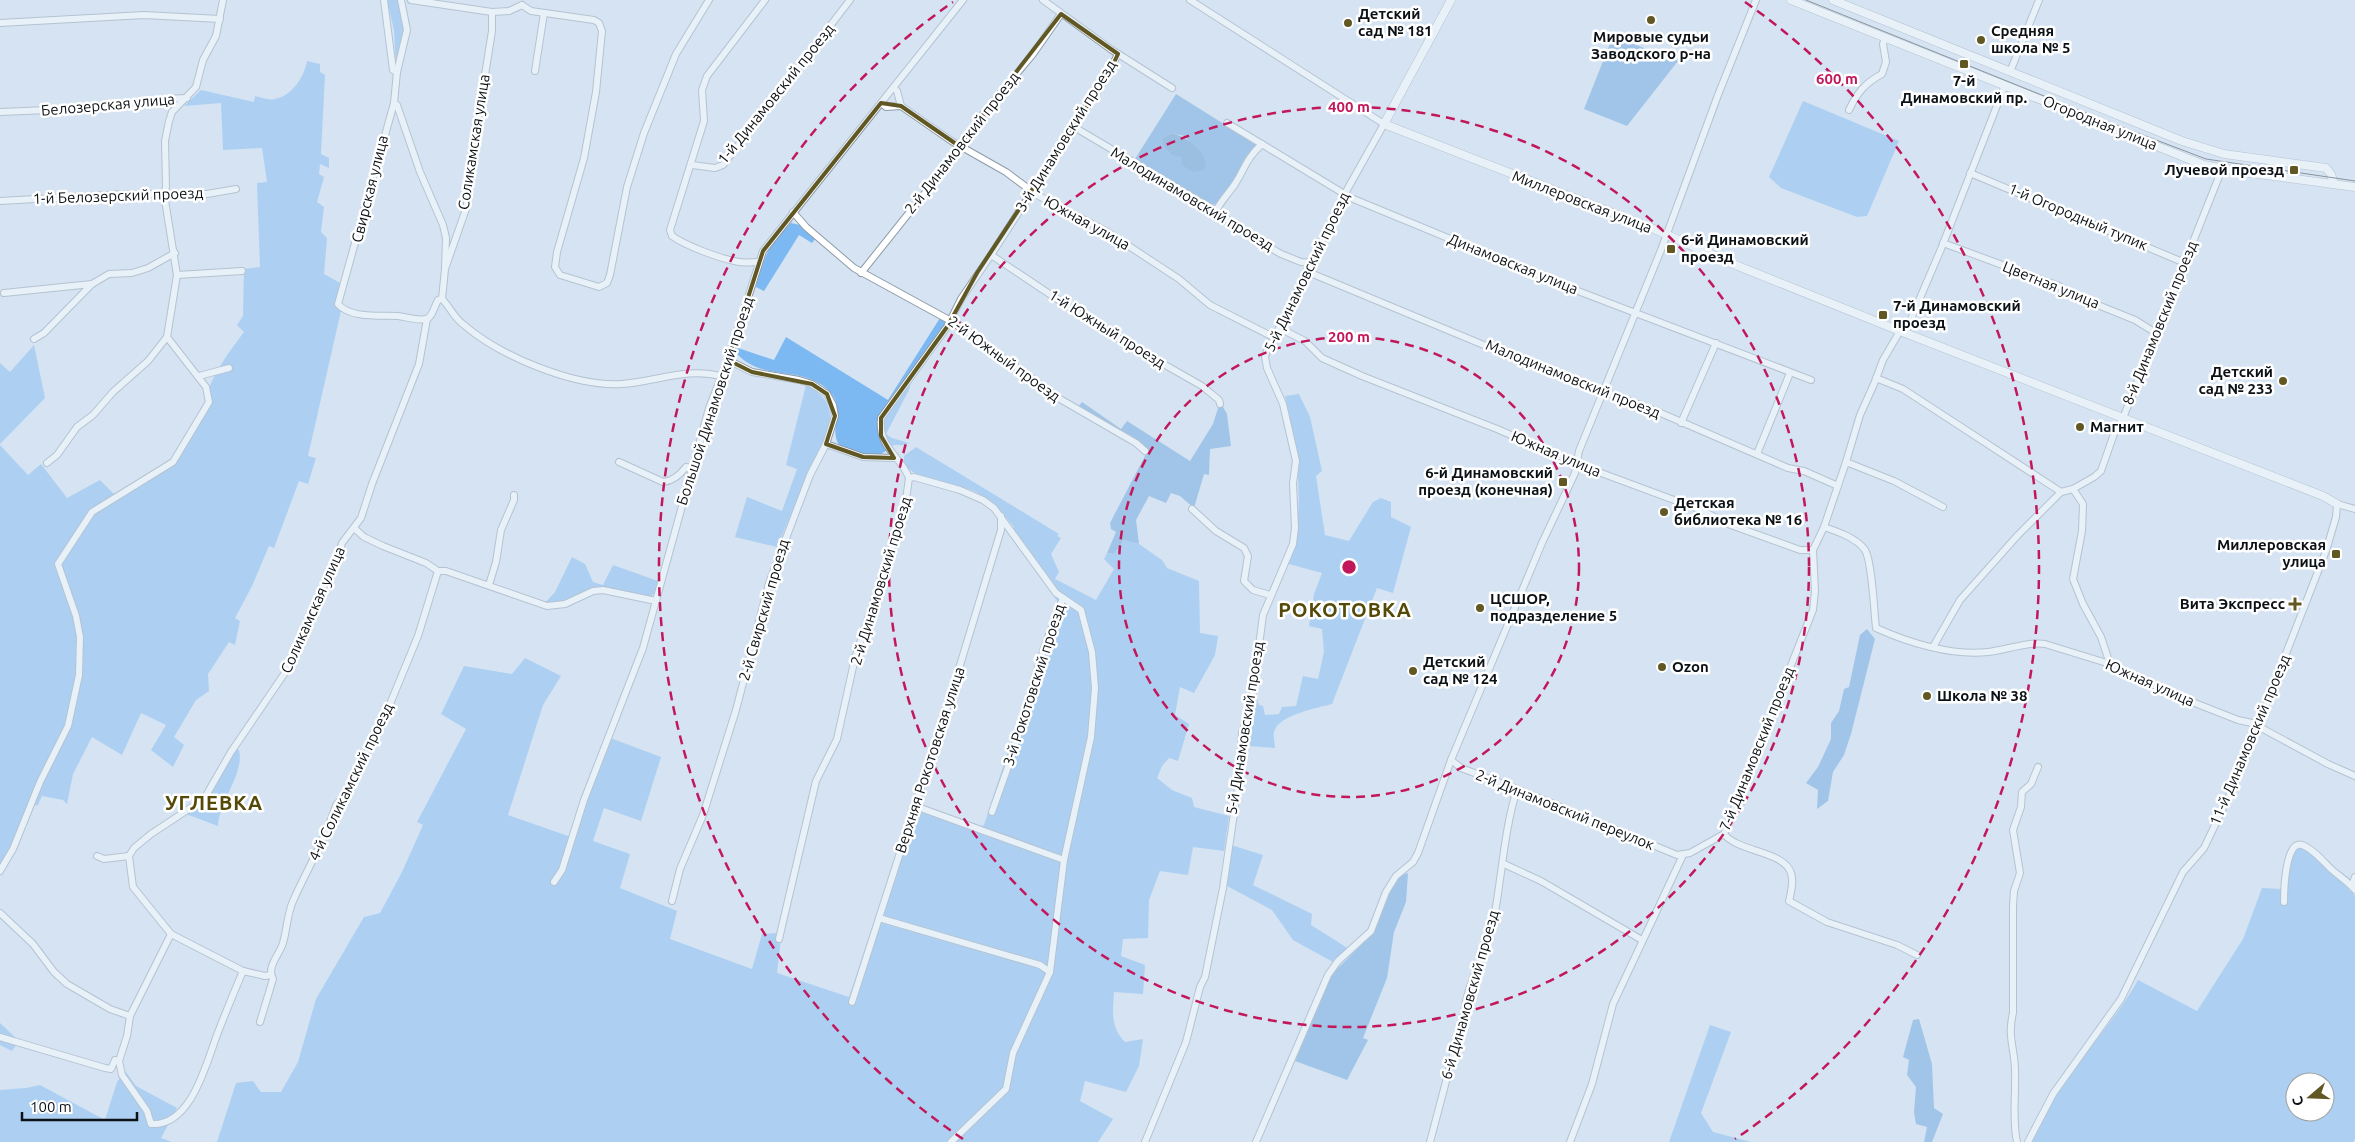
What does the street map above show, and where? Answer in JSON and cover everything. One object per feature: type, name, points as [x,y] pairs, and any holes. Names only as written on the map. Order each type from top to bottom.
[{"type":"street","points":[[47,463],[57,455],[77,427],[148,361],[167,337],[177,275],[175,253],[164,194],[166,186],[165,141],[172,112],[196,87],[203,60],[216,36],[223,0]]},
{"type":"street","name":"Свирская улица","points":[[384,0],[393,70],[397,72]]},
{"type":"street","name":"Свирская улица","points":[[401,0],[407,30],[397,72],[394,103],[338,304],[347,310],[363,314],[426,319]]},
{"type":"street","points":[[411,0],[462,3],[492,12],[509,11],[522,2],[531,11],[594,20],[599,23],[602,31],[596,92],[584,158],[557,252],[555,267],[560,275],[599,288],[606,283],[610,275],[627,187],[644,133],[676,54],[709,0]]},
{"type":"street","points":[[758,262],[729,260],[672,236],[670,230],[692,165],[704,121],[702,90],[707,76],[765,0]]},
{"type":"street","name":"1-й Динамовский проезд","points":[[692,165],[715,168],[723,166],[850,0]]},
{"type":"street","name":"Большой Динамовский проезд","points":[[554,882],[562,870],[584,800],[643,648],[691,468],[763,251],[963,0]]},
{"type":"street","points":[[1043,0],[1118,54],[1172,88]]},
{"type":"street","name":"Миллеровская улица","points":[[1190,0],[1384,124],[1654,229],[1666,236],[1902,332],[2323,496],[2337,504],[2355,508]]},
{"type":"street","name":"5-й Динамовский проезд","points":[[1145,1142],[1186,1042],[1200,987],[1205,977],[1223,888],[1231,819],[1235,807],[1243,750],[1242,732],[1250,714],[1263,614],[1293,544],[1295,528],[1293,483],[1296,461],[1283,404],[1269,374],[1265,357],[1268,347],[1275,338],[1346,195],[1451,0]]},
{"type":"street","points":[[1256,1142],[1328,975],[1338,961],[1371,932],[1386,892],[1396,876],[1413,862],[1418,853],[1450,760],[1578,464],[1579,451],[1666,236],[1718,95],[1756,0]]},
{"type":"street","name":"Огородная улица","points":[[1791,0],[2204,165],[2355,187]]},
{"type":"street","name":"Огородная улица","points":[[1833,0],[2209,150],[2326,168],[2331,174],[2334,184]]},
{"type":"street","points":[[2010,72],[2039,0]]},
{"type":"street","name":"Соликамская улица","points":[[442,299],[445,269],[467,206],[467,188],[492,31],[492,12]]},
{"type":"street","points":[[535,71],[544,13]]},
{"type":"street","name":"2-й Динамовский проезд","points":[[861,273],[1033,54],[1061,14]]},
{"type":"street","points":[[0,23],[144,15],[220,19]]},
{"type":"street","points":[[1849,110],[1857,93],[1872,79],[1882,74],[1886,62],[1883,44],[1885,38]]},
{"type":"street","name":"3-й Динамовский проезд","points":[[950,320],[977,273],[991,255],[1110,73],[1118,54]]},
{"type":"street","name":"7-й Динамовский проезд","points":[[1683,855],[1724,834],[1813,610],[1816,591],[1813,550],[1824,527],[1860,415],[1882,360],[1902,332],[1943,243],[2005,85]]},
{"type":"street","points":[[894,88],[897,91],[901,106]]},
{"type":"street","name":"Белозерская улица","points":[[0,112],[121,107],[163,99],[187,98]]},
{"type":"street","points":[[394,103],[397,105],[420,172],[443,225],[446,238],[445,269]]},
{"type":"street","name":"Южная улица","points":[[881,103],[886,107],[901,106],[960,146],[1006,172],[1032,191],[1106,231],[1180,278],[1210,306],[1275,338]]},
{"type":"street","name":"Динамовская улица","points":[[1226,123],[1346,195],[1415,225],[1634,313],[1811,380]]},
{"type":"street","name":"Малодинамовский проезд","points":[[1074,127],[1216,210],[1247,234],[1281,254],[1301,262],[1313,263]]},
{"type":"street","points":[[1216,210],[1236,183],[1251,153],[1262,144]]},
{"type":"street","name":"8-й Динамовский проезд","points":[[2061,492],[2073,489],[2101,471],[2115,431],[2122,418],[2222,169]]},
{"type":"street","name":"1-й Огородный тупик","points":[[1970,173],[2185,263]]},
{"type":"street","name":"1-й Белозерский проезд","points":[[0,201],[34,198],[207,194],[236,189]]},
{"type":"street","name":"2-й Южный проезд","points":[[793,212],[806,227],[861,273],[950,320],[1012,362],[1060,399],[1136,443],[1146,451]]},
{"type":"street","name":"Цветная улица","points":[[1943,243],[2059,286],[2073,295],[2135,320],[2156,333]]},
{"type":"street","points":[[34,339],[44,333],[92,284],[109,274],[132,273],[148,268],[175,253]]},
{"type":"street","name":"1-й Южный проезд","points":[[991,255],[1102,329],[1202,386],[1219,400],[1220,404]]},
{"type":"street","points":[[177,275],[242,271]]},
{"type":"street","name":"Малодинамовский проезд","points":[[1308,272],[1604,392],[1656,411],[1788,468],[1804,471],[1838,486]]},
{"type":"street","points":[[4,293],[92,284]]},
{"type":"street","points":[[426,319],[438,300],[442,299],[453,315],[465,326],[508,354],[576,381],[623,384],[683,375],[720,376]]},
{"type":"street","name":"Соликамская улица","points":[[129,856],[134,848],[151,834],[204,799],[231,752],[293,661],[328,576],[337,560],[342,543],[361,518],[419,364],[426,319]]},
{"type":"street","name":"2-й Динамовский проезд","points":[[779,939],[816,781],[837,739],[855,658],[905,507],[909,478],[881,436],[881,418],[950,320]]},
{"type":"street","name":"Южная улица","points":[[1279,328],[1305,341],[1322,358],[1362,376],[1497,429],[1578,464],[1701,510],[1728,524],[1800,550],[1813,550]]},
{"type":"street","points":[[0,871],[16,842],[40,782],[68,726],[79,675],[80,637],[76,616],[58,564],[92,512],[173,462],[209,402],[206,387],[199,376],[167,337]]},
{"type":"street","points":[[1681,423],[1716,343]]},
{"type":"street","name":"2-й Свирский проезд","points":[[672,901],[680,869],[703,815],[736,710],[754,633],[772,574],[810,474],[826,444],[835,416],[833,405],[827,394],[812,384],[752,372],[736,366],[728,360]]},
{"type":"street","points":[[199,376],[229,368]]},
{"type":"street","points":[[1756,454],[1790,372]]},
{"type":"street","points":[[1876,378],[1903,389],[2061,492],[2018,535],[1960,600],[1933,646]]},
{"type":"street","points":[[826,444],[863,457],[894,458]]},
{"type":"street","points":[[619,462],[663,482],[679,475],[686,467],[691,468]]},
{"type":"street","points":[[1846,462],[1894,481],[1943,508]]},
{"type":"street","name":"3-й Рокотовский проезд","points":[[909,478],[914,476],[968,493],[983,500],[1002,516],[1056,593],[1063,598],[1044,648],[1009,764],[992,812]]},
{"type":"street","points":[[2073,489],[2083,504],[2082,531],[2073,579],[2083,604],[2101,637],[2110,664]]},
{"type":"street","points":[[489,586],[496,562],[501,530],[514,500],[514,495]]},
{"type":"street","name":"11-й Динамовский проезд","points":[[2028,1142],[2052,1094],[2121,999],[2133,979],[2183,872],[2204,848],[2237,779],[2326,551],[2336,517],[2337,504]]},
{"type":"street","points":[[1192,509],[1216,531],[1244,548],[1248,556],[1244,581],[1253,590],[1270,595]]},
{"type":"street","name":"Верхняя Рокотовская улица","points":[[852,1002],[968,640],[1001,530],[1002,516]]},
{"type":"street","name":"Южная улица","points":[[1824,527],[1858,543],[1865,550],[1869,561],[1876,628],[1960,653],[2010,650],[2038,643],[2110,664],[2177,696],[2257,725],[2328,764],[2355,776]]},
{"type":"street","points":[[354,528],[364,537],[438,571],[446,571],[547,606],[565,604],[593,591],[603,590],[656,601]]},
{"type":"street","name":"4-й Соликамский проезд","points":[[260,1022],[273,979],[271,975],[273,964],[283,944],[285,923],[292,902],[336,805],[347,793],[382,721],[418,636],[438,571]]},
{"type":"street","points":[[951,1142],[1006,1089],[1013,1053],[1050,972],[1064,860],[1092,737],[1095,688],[1092,652],[1081,610],[1063,598]]},
{"type":"street","name":"2-й Динамовский переулок","points":[[1450,760],[1461,768],[1683,855]]},
{"type":"street","points":[[2017,1142],[2015,1131],[2015,1069],[2009,1030],[2013,1013],[2014,891],[2020,872],[2013,830],[2021,807],[2022,792],[2031,784],[2038,767]]},
{"type":"street","name":"6-й Динамовский проезд","points":[[1430,1142],[1464,1014],[1466,998],[1488,939],[1517,789]]},
{"type":"street","points":[[915,806],[1064,860]]},
{"type":"street","points":[[1724,834],[1736,844],[1783,863],[1791,872],[1792,884],[1789,901],[1827,922],[1897,945],[1916,955]]},
{"type":"street","points":[[2284,902],[2288,862],[2292,850],[2297,845],[2302,845],[2318,856],[2353,888]]},
{"type":"street","points":[[1570,1142],[1592,1084],[1613,1004],[1683,855]]},
{"type":"street","points":[[97,856],[104,859],[129,856],[134,888],[171,934],[243,971],[265,976],[271,975]]},
{"type":"street","points":[[1504,864],[1540,881],[1642,940]]},
{"type":"street","points":[[2353,888],[2355,877]]},
{"type":"street","points":[[0,913],[33,944],[54,972],[67,984],[110,1009],[130,1016]]},
{"type":"street","points":[[879,918],[1040,965],[1050,972]]},
{"type":"street","points":[[171,934],[130,1016],[127,1036],[119,1061],[122,1076],[146,1110],[151,1124],[168,1123],[181,1110],[201,1083],[243,971]]},
{"type":"street","points":[[0,1037],[105,1068],[111,1069],[115,1060],[119,1061]]},
{"type":"highlighted area","points":[[1061,14],[1118,54],[1109,73],[977,273],[947,327],[881,418],[881,436],[894,458],[863,457],[826,444],[835,416],[827,394],[812,384],[752,372],[728,360],[763,251],[881,103],[901,106],[959,146]]},
{"type":"shaded area","points":[[387,0],[399,0],[405,28],[396,66],[394,30]]},
{"type":"shaded area","points":[[1613,36],[1678,61],[1627,126],[1584,109]]},
{"type":"shaded area","points":[[307,61],[320,64],[320,72],[325,75],[321,154],[329,158],[329,168],[320,164],[319,174],[324,177],[317,202],[324,207],[321,232],[327,238],[324,274],[342,284],[334,305],[341,311],[308,456],[316,458],[308,484],[299,481],[274,548],[269,546],[252,586],[235,618],[240,621],[235,645],[229,642],[208,674],[209,691],[196,700],[174,737],[184,745],[173,767],[151,750],[166,725],[141,713],[122,755],[92,737],[73,774],[67,804],[63,800],[42,796],[38,805],[32,806],[15,850],[0,875],[0,445],[28,475],[41,464],[67,498],[100,480],[114,494],[167,463],[181,446],[208,401],[210,385],[244,332],[237,325],[243,316],[244,269],[260,267],[257,183],[267,182],[262,148],[223,150],[221,103],[184,106],[201,90],[254,102],[255,96],[270,100],[281,97],[297,84]]},
{"type":"shaded area","points":[[1176,94],[1256,144],[1241,166],[1235,182],[1218,204],[1209,205],[1135,159]],"holes":[[[1172,133],[1184,136],[1201,153],[1182,160],[1181,157],[1168,152],[1162,138]]]},
{"type":"shaded area","points":[[1803,101],[1899,141],[1867,216],[1857,217],[1781,188],[1769,177]]},
{"type":"shaded area","points":[[1172,133],[1184,138],[1201,152],[1206,164],[1205,170],[1193,172],[1182,165],[1181,157],[1168,152],[1162,138]]},
{"type":"shaded area","points":[[791,223],[800,225],[815,239],[812,243],[799,235],[764,291],[756,287],[764,260],[772,244]]},
{"type":"shaded area","points":[[940,318],[945,321],[945,326],[911,382],[909,390],[886,434],[892,438],[909,443],[894,445],[878,455],[854,453],[839,445],[835,434],[837,406],[830,392],[822,385],[801,376],[757,367],[737,354],[735,347],[774,360],[786,337],[888,400]]},
{"type":"shaded area","points":[[34,345],[45,398],[0,444],[0,363],[10,372]]},
{"type":"shaded area","points":[[806,385],[826,401],[830,411],[830,423],[777,547],[735,537],[747,497],[782,511],[797,469],[786,465]]},
{"type":"shaded area","points":[[1299,394],[1310,417],[1322,471],[1316,476],[1325,535],[1349,541],[1373,502],[1381,498],[1391,502],[1391,517],[1411,527],[1393,593],[1377,588],[1332,704],[1299,713],[1283,721],[1274,732],[1275,748],[1248,746],[1246,750],[1246,730],[1256,696],[1259,705],[1263,706],[1265,715],[1279,714],[1282,707],[1296,706],[1303,676],[1318,679],[1324,652],[1322,629],[1309,626],[1314,594],[1322,573],[1289,564],[1294,544],[1299,502],[1294,437],[1285,396]]},
{"type":"shaded area","points":[[1082,402],[1121,429],[1127,421],[1190,461],[1213,424],[1219,405],[1222,405],[1227,414],[1231,446],[1210,449],[1209,475],[1204,474],[1194,508],[1180,496],[1171,493],[1166,503],[1149,496],[1136,520],[1139,544],[1124,540],[1114,554],[1107,553],[1116,532],[1111,529],[1110,523],[1148,450],[1079,406]]},
{"type":"shaded area","points":[[916,447],[1059,534],[1057,536],[1061,538],[1051,554],[1059,572],[1055,579],[1096,600],[1114,569],[1104,559],[1107,553],[1114,554],[1124,540],[1139,544],[1162,560],[1167,568],[1199,581],[1200,633],[1218,636],[1215,655],[1194,693],[1180,687],[1175,715],[1189,724],[1178,761],[1169,758],[1162,766],[1157,778],[1172,790],[1192,798],[1194,807],[1229,816],[1224,851],[1193,847],[1188,875],[1160,871],[1149,900],[1148,938],[1123,939],[1121,956],[1145,965],[1143,994],[1114,992],[1113,1012],[1115,1025],[1125,1042],[1143,1039],[1139,1066],[1126,1092],[1085,1081],[1080,1101],[1113,1119],[1098,1142],[217,1142],[236,1083],[253,1081],[261,1092],[281,1092],[298,1062],[316,999],[364,917],[380,913],[402,872],[423,825],[417,822],[466,729],[441,714],[464,666],[512,674],[525,658],[561,676],[543,705],[508,815],[571,837],[605,736],[661,757],[641,821],[604,808],[593,841],[630,854],[620,888],[677,911],[670,939],[752,969],[762,934],[777,933],[781,938],[777,973],[849,997],[913,805],[920,804],[924,808],[979,827],[984,825],[1057,601],[1012,535],[1014,527],[993,504],[978,493],[933,481],[912,471],[906,465],[904,456]]},
{"type":"shaded area","points":[[572,557],[585,564],[593,582],[603,585],[613,565],[658,581],[655,593],[649,598],[614,589],[602,588],[564,602],[544,604],[555,592]]},
{"type":"shaded area","points":[[1867,629],[1875,639],[1851,734],[1844,755],[1833,772],[1828,801],[1817,809],[1818,790],[1806,783],[1818,767],[1831,739],[1831,723],[1839,711],[1844,689],[1849,687],[1860,635]]},
{"type":"shaded area","points":[[236,749],[239,750],[240,759],[238,768],[219,817],[218,826],[186,814],[205,800]]},
{"type":"shaded area","points":[[1231,845],[1263,855],[1253,885],[1312,914],[1311,925],[1349,949],[1333,962],[1293,940],[1272,910],[1227,886]]},
{"type":"shaded area","points":[[2298,847],[2302,847],[2323,862],[2355,896],[2355,1139],[2353,1142],[2032,1142],[2053,1098],[2138,980],[2197,1011],[2243,939],[2262,888],[2282,889],[2291,860]]},
{"type":"shaded area","points":[[1408,873],[1406,902],[1394,932],[1387,978],[1363,1038],[1368,1040],[1347,1080],[1295,1061],[1331,975],[1373,933],[1399,876]]},
{"type":"shaded area","points":[[1919,1019],[1932,1064],[1934,1108],[1943,1114],[1932,1142],[1924,1142],[1927,1127],[1916,1124],[1914,1112],[1916,1087],[1907,1075],[1909,1060],[1903,1057],[1913,1020]]},
{"type":"shaded area","points":[[0,1023],[19,1041],[12,1051],[0,1045]]},
{"type":"shaded area","points":[[1710,1025],[1731,1032],[1701,1113],[1713,1132],[1751,1142],[1669,1142]]},
{"type":"shaded area","points":[[125,1071],[136,1086],[177,1108],[161,1138],[172,1142],[0,1142],[0,1090],[40,1085],[105,1120],[117,1082]]},
{"type":"tram line","points":[[1806,0],[2101,119],[2206,159],[2355,181]]},
{"type":"place","name":"Мировые судьи Заводского р-на","points":[[1651,20]]},
{"type":"place","name":"Детский сад № 181","points":[[1348,23]]},
{"type":"place","name":"Средняя школа № 5","points":[[1981,40]]},
{"type":"place","name":"7-й Динамовский пр.","points":[[1964,64]]},
{"type":"place","name":"Лучевой проезд","points":[[2294,170]]},
{"type":"place","name":"6-й Динамовский проезд","points":[[1671,249]]},
{"type":"place","name":"7-й Динамовский проезд","points":[[1883,315]]},
{"type":"place","name":"Детский сад № 233","points":[[2283,381]]},
{"type":"place","name":"Магнит","points":[[2080,427]]},
{"type":"place","name":"6-й Динамовский проезд (конечная)","points":[[1563,482]]},
{"type":"place","name":"Детская библиотека № 16","points":[[1664,512]]},
{"type":"place","name":"Миллеровская улица","points":[[2336,554]]},
{"type":"place","name":"Вита Экспресс","points":[[2295,604]]},
{"type":"place","name":"ЦСШОР, подразделение 5","points":[[1480,608]]},
{"type":"place","name":"Ozon","points":[[1662,667]]},
{"type":"place","name":"Детский сад № 124","points":[[1413,671]]},
{"type":"place","name":"Школа № 38","points":[[1927,696]]},
{"type":"district","name":"РОКОТОВКА","points":[[1345,610]]},
{"type":"district","name":"УГЛЕВКА","points":[[214,803]]}]
